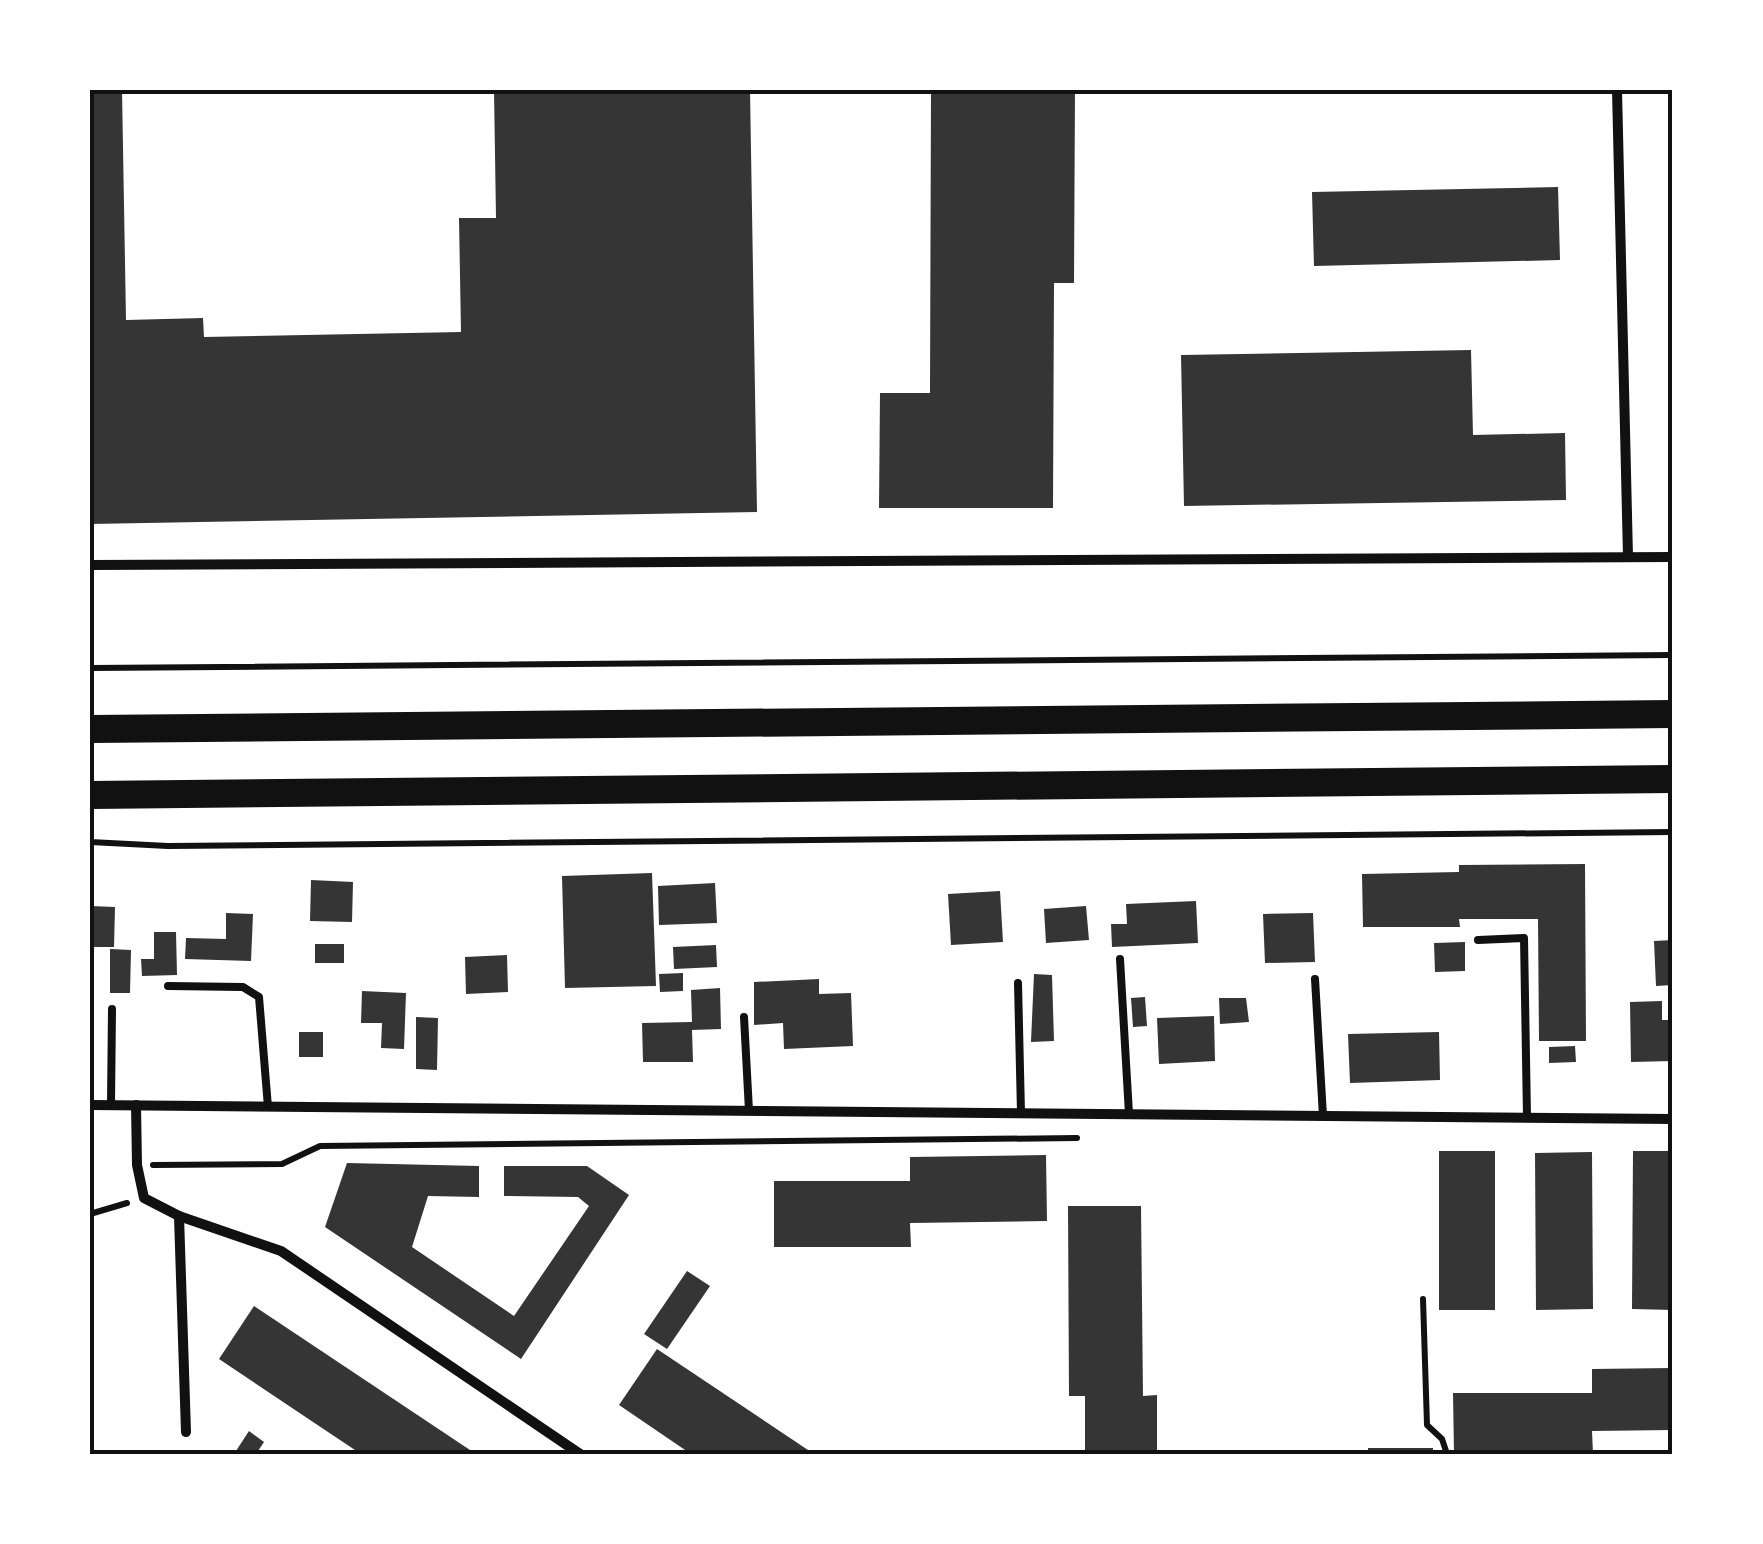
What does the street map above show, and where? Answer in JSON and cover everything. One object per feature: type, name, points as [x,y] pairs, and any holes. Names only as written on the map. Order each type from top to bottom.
[{"type":"highway","points":[[90,729],[1673,714]]},
{"type":"highway","points":[[90,796],[1673,779]]},
{"type":"street","points":[[1617,90],[1628,557]]},
{"type":"street","points":[[90,565],[1673,557]]},
{"type":"street","points":[[90,1105],[1673,1118]]},
{"type":"street","points":[[136,1106],[137,1165],[144,1198],[179,1216],[281,1252],[580,1454]]},
{"type":"street","points":[[179,1216],[186,1432]]},
{"type":"lane","points":[[1478,940],[1524,938],[1527,1117]]},
{"type":"lane","points":[[1120,959],[1129,1114]]},
{"type":"lane","points":[[1315,979],[1322,1116]]},
{"type":"lane","points":[[1018,983],[1021,1113]]},
{"type":"lane","points":[[168,986],[244,986],[259,997],[268,1106]]},
{"type":"lane","points":[[112,1008],[112,1105]]},
{"type":"lane","points":[[744,1017],[749,1111]]},
{"type":"path","points":[[90,668],[1673,654]]},
{"type":"path","points":[[90,842],[168,846],[1673,832]]},
{"type":"path","points":[[137,1165],[282,1164],[320,1146],[1078,1138]]},
{"type":"path","points":[[90,1214],[144,1198]]},
{"type":"path","points":[[1423,1299],[1426,1426],[1442,1439],[1446,1454]]},
{"type":"building","points":[[90,90],[122,90],[126,320],[203,318],[204,337],[461,332],[459,218],[496,218],[494,90],[750,90],[757,512],[90,524]]},
{"type":"building","points":[[931,90],[1075,90],[1074,283],[1054,283],[1053,508],[879,508],[880,393],[930,393]]},
{"type":"building","points":[[1558,187],[1560,260],[1314,266],[1312,192]]},
{"type":"building","points":[[1471,350],[1473,435],[1565,433],[1566,500],[1184,506],[1181,355]]},
{"type":"building","points":[[1585,864],[1586,1041],[1539,1041],[1538,919],[1459,919],[1460,927],[1363,927],[1362,874],[1459,872],[1459,865]]},
{"type":"building","points":[[652,873],[656,986],[565,988],[562,876]]},
{"type":"building","points":[[311,880],[353,882],[352,922],[310,921]]},
{"type":"building","points":[[715,883],[717,923],[659,925],[658,886]]},
{"type":"building","points":[[1000,891],[1003,942],[951,945],[948,894]]},
{"type":"building","points":[[1196,901],[1198,943],[1112,947],[1111,924],[1127,924],[1126,904]]},
{"type":"building","points":[[90,906],[115,907],[114,947],[90,947]]},
{"type":"building","points":[[1086,906],[1089,940],[1046,943],[1044,909]]},
{"type":"building","points":[[226,913],[253,914],[251,961],[185,959],[186,938],[226,939]]},
{"type":"building","points":[[1313,913],[1315,962],[1265,963],[1263,914]]},
{"type":"building","points":[[154,932],[176,932],[177,975],[142,976],[141,959],[154,959]]},
{"type":"building","points":[[1673,940],[1673,985],[1656,986],[1654,941]]},
{"type":"building","points":[[1465,942],[1465,971],[1435,972],[1434,943]]},
{"type":"building","points":[[315,944],[344,944],[344,963],[315,963]]},
{"type":"building","points":[[716,945],[717,967],[674,969],[673,947]]},
{"type":"building","points":[[110,949],[131,950],[130,993],[110,993]]},
{"type":"building","points":[[507,955],[508,992],[466,994],[465,957]]},
{"type":"building","points":[[683,973],[683,991],[660,992],[659,974]]},
{"type":"building","points":[[1034,974],[1052,975],[1054,1041],[1031,1042]]},
{"type":"building","points":[[819,979],[819,994],[851,993],[853,1046],[784,1049],[783,1023],[754,1025],[754,982]]},
{"type":"building","points":[[720,988],[721,1029],[692,1030],[693,1062],[643,1062],[642,1023],[692,1022],[691,990]]},
{"type":"building","points":[[362,991],[406,993],[404,1049],[381,1048],[382,1023],[361,1023]]},
{"type":"building","points":[[1145,997],[1147,1026],[1133,1027],[1131,998]]},
{"type":"building","points":[[1219,998],[1246,998],[1249,1022],[1220,1024]]},
{"type":"building","points":[[1662,1001],[1662,1020],[1673,1020],[1673,1061],[1631,1062],[1630,1002]]},
{"type":"building","points":[[1214,1016],[1215,1061],[1159,1064],[1157,1018]]},
{"type":"building","points":[[416,1017],[438,1018],[437,1070],[416,1069]]},
{"type":"building","points":[[299,1032],[323,1032],[323,1057],[299,1057]]},
{"type":"building","points":[[1439,1032],[1440,1080],[1350,1083],[1348,1034]]},
{"type":"building","points":[[1575,1046],[1576,1062],[1549,1063],[1549,1047]]},
{"type":"building","points":[[1439,1151],[1495,1151],[1495,1310],[1439,1310]]},
{"type":"building","points":[[1633,1151],[1673,1151],[1673,1310],[1632,1309]]},
{"type":"building","points":[[1592,1152],[1593,1309],[1536,1310],[1535,1153]]},
{"type":"building","points":[[1046,1155],[1047,1221],[910,1223],[911,1247],[774,1247],[774,1181],[910,1181],[910,1157]]},
{"type":"building","points":[[347,1163],[479,1166],[479,1197],[428,1196],[412,1247],[514,1316],[589,1206],[578,1197],[504,1196],[504,1166],[587,1166],[629,1195],[521,1359],[325,1227]]},
{"type":"building","points":[[1068,1206],[1141,1206],[1143,1396],[1157,1395],[1157,1454],[1085,1454],[1085,1396],[1069,1396]]},
{"type":"building","points":[[687,1271],[710,1286],[667,1349],[644,1334]]},
{"type":"building","points":[[254,1306],[476,1454],[361,1454],[219,1359]]},
{"type":"building","points":[[657,1349],[814,1454],[691,1454],[619,1405]]},
{"type":"building","points":[[1673,1368],[1673,1430],[1592,1431],[1593,1454],[1454,1454],[1453,1393],[1592,1393],[1592,1369]]},
{"type":"building","points":[[249,1431],[264,1442],[256,1454],[234,1454]]},
{"type":"building","points":[[1368,1448],[1433,1448],[1433,1454],[1368,1454]]}]
